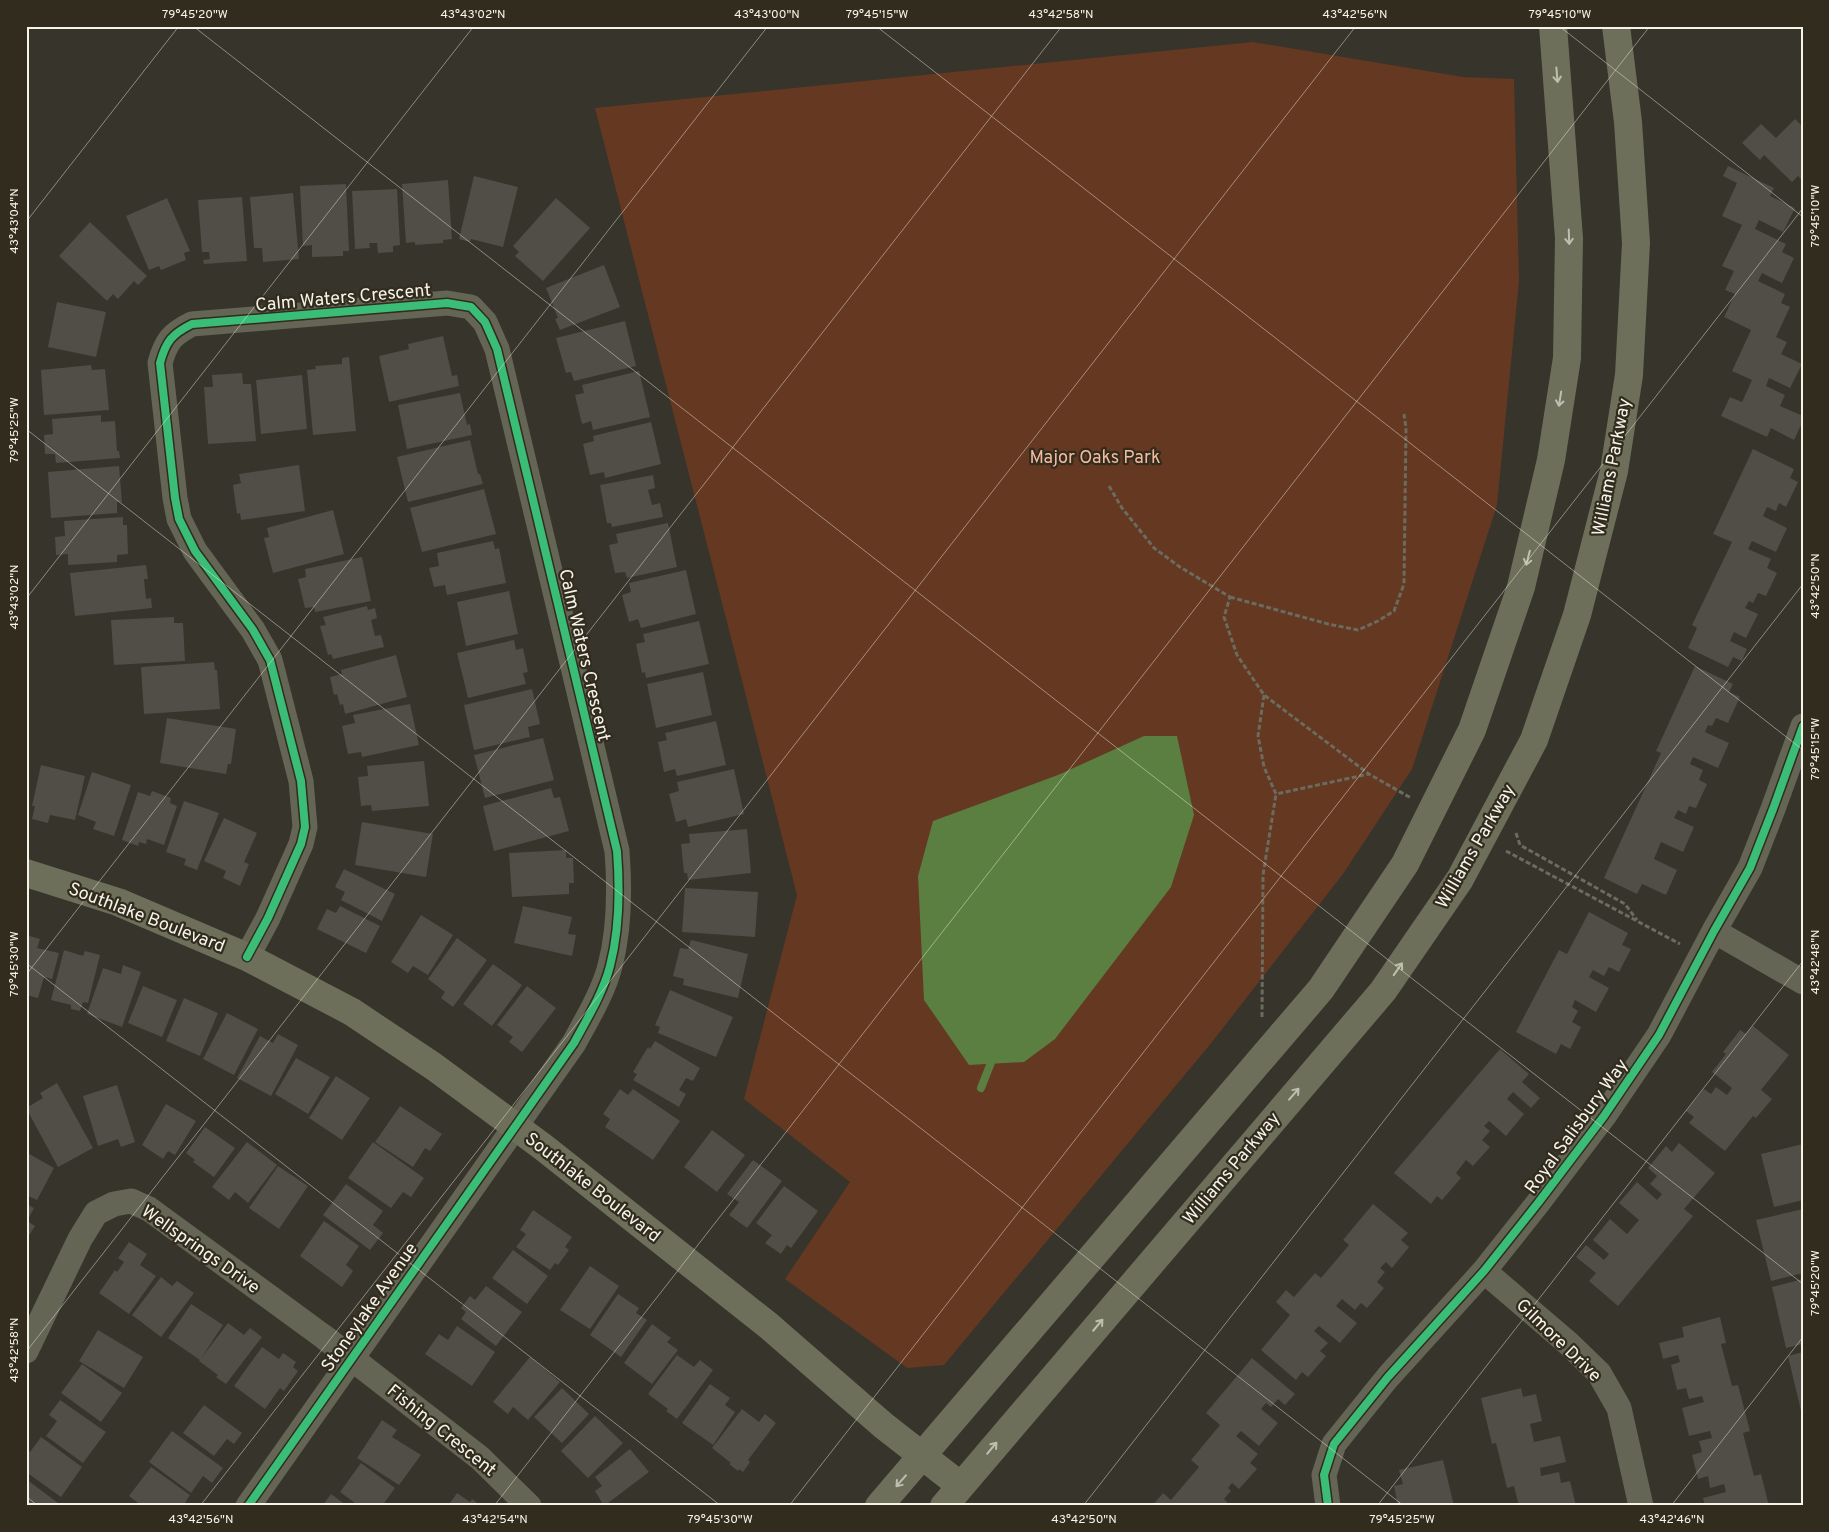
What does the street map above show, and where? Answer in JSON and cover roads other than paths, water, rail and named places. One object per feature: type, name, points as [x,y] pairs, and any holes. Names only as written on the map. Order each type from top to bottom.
[{"type":"main road","points":[[880,1506],[1321,989],[1405,864],[1472,730],[1521,587],[1551,460],[1567,358],[1569,238],[1553,26]]},
{"type":"main road","name":"Williams Parkway","points":[[952,1496],[1383,991],[1460,879],[1534,740],[1582,596],[1614,471],[1629,374],[1636,243],[1628,122],[1616,26]]},
{"type":"main road","name":"Southlake Boulevard","points":[[26,874],[74,887],[118,902],[248,957],[352,1012],[433,1066],[516,1126],[768,1326],[884,1426],[923,1456],[952,1496]]},
{"type":"street","name":"Calm Waters Crescent","points":[[248,957],[277,898],[300,844],[305,827],[301,781],[270,660],[253,630],[195,551],[179,519],[160,363],[163,350],[169,339],[179,330],[192,324],[447,303],[471,308],[485,322],[497,349],[616,851],[620,892],[616,941],[610,968],[594,1006],[574,1043],[516,1126]]},
{"type":"street","name":"Royal Salisbury Way","points":[[1328,1506],[1324,1475],[1334,1444],[1388,1377],[1484,1271],[1604,1116],[1659,1035],[1750,868],[1803,726]]},
{"type":"street","points":[[1714,931],[1803,982]]},
{"type":"street","name":"Stoneylake Avenue","points":[[248,1506],[516,1126]]},
{"type":"street","name":"Wellsprings Drive","points":[[26,1351],[80,1239],[96,1213],[114,1204],[131,1201],[150,1209],[351,1358]]},
{"type":"street","name":"Gilmore Drive","points":[[1484,1271],[1569,1344],[1599,1373],[1619,1408],[1641,1506]]},
{"type":"street","name":"Fishing Crescent","points":[[351,1358],[480,1458],[529,1506]]},
{"type":"waterway","points":[[981,1088],[994,1055]]},
{"type":"park label","name":"Major Oaks Park","points":[[1095,457]]}]
